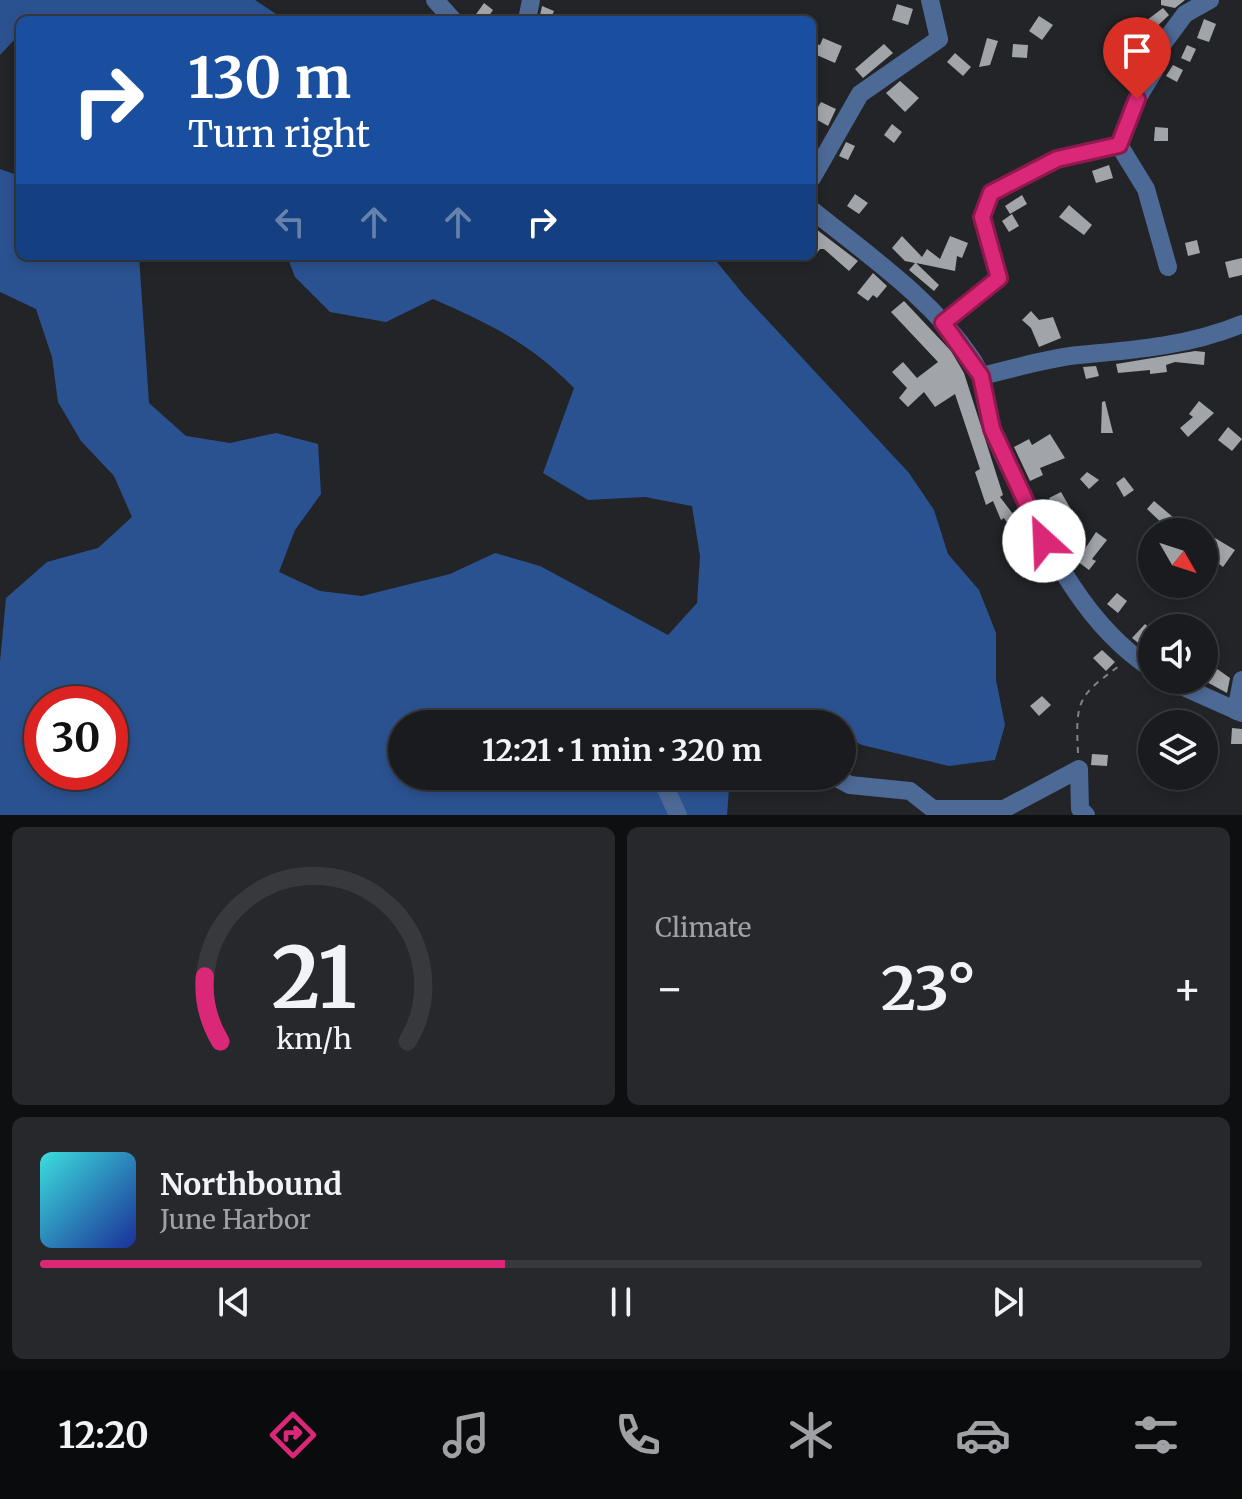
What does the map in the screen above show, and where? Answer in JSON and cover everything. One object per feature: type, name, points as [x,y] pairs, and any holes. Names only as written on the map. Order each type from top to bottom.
[{"type":"street","points":[[435,0],[449,16]]},
{"type":"street","points":[[816,171],[860,94],[939,39],[930,0]]},
{"type":"street","points":[[1119,145],[1137,99],[1154,71],[1162,45],[1185,14],[1210,0]]},
{"type":"street","points":[[1119,145],[1146,189],[1168,267]]},
{"type":"street","points":[[943,323],[999,278],[982,217],[991,193],[1057,159],[1119,145]]},
{"type":"street","points":[[816,213],[918,294],[943,323],[981,376],[992,429],[1044,541],[1084,606],[1138,661]]},
{"type":"street","points":[[981,376],[1077,355],[1144,351],[1199,340],[1242,324]]},
{"type":"street","points":[[1199,694],[1239,712],[1242,680]]},
{"type":"street","points":[[856,786],[910,791],[933,809],[1004,809],[1079,769],[1080,809],[1086,815]]},
{"type":"street","points":[[666,790],[678,815]]},
{"type":"path","points":[[1079,769],[1077,715],[1085,692],[1132,657]]},
{"type":"shaded area","points":[[0,0],[255,0],[279,16],[16,16],[16,38],[0,55]]},
{"type":"shaded area","points":[[0,169],[16,175],[16,260],[139,260],[149,403],[186,436],[230,443],[276,433],[318,444],[321,494],[295,530],[279,572],[320,591],[362,596],[450,574],[495,553],[540,566],[668,635],[697,603],[700,556],[692,506],[645,497],[588,500],[543,473],[574,388],[558,372],[508,336],[433,299],[386,322],[330,312],[295,277],[289,260],[715,260],[909,473],[934,510],[948,554],[979,590],[996,633],[996,680],[1005,725],[995,760],[949,766],[862,745],[856,742],[856,710],[388,710],[388,790],[729,790],[727,815],[0,815],[0,662],[6,598],[47,562],[98,548],[132,517],[114,476],[81,441],[58,402],[52,357],[36,309],[0,292]]},
{"type":"building","points":[[1161,0],[1185,0],[1175,8],[1161,5]]},
{"type":"building","points":[[484,3],[493,10],[489,16],[475,16]]},
{"type":"building","points":[[897,4],[913,9],[908,25],[892,20]]},
{"type":"building","points":[[542,6],[554,11],[552,16],[540,16]]},
{"type":"building","points":[[1163,8],[1169,15],[1150,33],[1143,23]]},
{"type":"building","points":[[1039,16],[1053,25],[1042,40],[1029,31]]},
{"type":"building","points":[[1204,19],[1216,24],[1209,42],[1197,38]]},
{"type":"building","points":[[823,38],[842,46],[835,63],[816,55],[816,44],[820,45]]},
{"type":"building","points":[[987,38],[998,41],[990,65],[979,67]]},
{"type":"building","points":[[884,44],[893,53],[863,78],[855,69]]},
{"type":"building","points":[[1013,44],[1028,45],[1027,58],[1012,57]]},
{"type":"building","points":[[1187,45],[1196,49],[1190,62],[1181,58]]},
{"type":"building","points":[[1137,49],[1145,56],[1134,70],[1126,64]]},
{"type":"building","points":[[955,53],[971,67],[963,76],[947,62]]},
{"type":"building","points":[[1173,65],[1183,70],[1177,82],[1166,76]]},
{"type":"building","points":[[900,81],[919,98],[905,112],[886,93]]},
{"type":"building","points":[[821,102],[836,109],[828,126],[816,119],[816,110]]},
{"type":"building","points":[[892,124],[902,132],[894,143],[884,135]]},
{"type":"building","points":[[1155,127],[1168,128],[1168,141],[1154,141]]},
{"type":"building","points":[[846,142],[855,146],[848,160],[839,156]]},
{"type":"building","points":[[1109,165],[1113,178],[1096,183],[1092,171]]},
{"type":"building","points":[[855,194],[868,203],[859,214],[847,206]]},
{"type":"building","points":[[1022,195],[1027,204],[1010,214],[1005,206]]},
{"type":"building","points":[[1069,205],[1092,225],[1084,235],[1059,217]]},
{"type":"building","points":[[1012,214],[1019,226],[1009,232],[1002,221]]},
{"type":"building","points":[[816,229],[858,261],[849,271],[824,249],[816,254]]},
{"type":"building","points":[[902,236],[922,257],[927,249],[940,259],[950,236],[968,243],[962,258],[957,256],[955,271],[916,263],[939,285],[934,291],[909,270],[915,263],[905,261],[892,248]]},
{"type":"building","points":[[1197,240],[1200,253],[1188,256],[1185,243]]},
{"type":"building","points":[[1242,258],[1242,275],[1229,278],[1225,262]]},
{"type":"building","points":[[873,273],[887,286],[877,298],[873,295],[868,301],[857,293]]},
{"type":"building","points":[[904,301],[951,351],[964,373],[1003,495],[1000,497],[1016,518],[1020,516],[1034,545],[1031,547],[1036,567],[1004,518],[1001,520],[993,501],[986,505],[975,472],[980,469],[955,394],[935,407],[924,392],[908,407],[899,398],[907,388],[892,372],[903,362],[917,378],[938,362],[891,312]]},
{"type":"building","points":[[1031,311],[1039,320],[1053,317],[1061,338],[1039,347],[1031,328],[1022,320]]},
{"type":"building","points":[[1205,352],[1204,365],[1175,362],[1166,365],[1167,372],[1118,373],[1116,364]]},
{"type":"building","points":[[1096,366],[1099,376],[1086,379],[1083,367]]},
{"type":"building","points":[[1105,401],[1113,433],[1101,433],[1102,402]]},
{"type":"building","points":[[1199,401],[1214,413],[1188,437],[1180,428],[1193,417],[1189,414]]},
{"type":"building","points":[[1228,427],[1242,439],[1232,451],[1218,440]]},
{"type":"building","points":[[1050,434],[1065,458],[1040,468],[1043,475],[1030,481],[1014,447],[1029,439],[1032,445]]},
{"type":"building","points":[[1087,472],[1099,480],[1089,489],[1080,479]]},
{"type":"building","points":[[1124,477],[1134,490],[1124,497],[1116,483]]},
{"type":"building","points":[[1061,492],[1079,523],[1066,531],[1058,516],[1049,521],[1044,511],[1053,506],[1049,498]]},
{"type":"building","points":[[1154,501],[1174,518],[1156,518],[1147,509]]},
{"type":"building","points":[[1096,532],[1107,540],[1092,559],[1096,561],[1089,570],[1077,561]]},
{"type":"building","points":[[1218,540],[1235,550],[1223,567],[1218,563]]},
{"type":"building","points":[[1117,593],[1127,601],[1118,613],[1107,604]]},
{"type":"building","points":[[1102,650],[1115,662],[1106,671],[1093,658]]},
{"type":"building","points":[[1218,670],[1230,678],[1227,693],[1218,688]]},
{"type":"building","points":[[1042,696],[1051,705],[1039,716],[1030,706]]},
{"type":"building","points":[[1232,728],[1242,729],[1242,744],[1231,744]]},
{"type":"building","points":[[1092,754],[1108,755],[1107,766],[1091,765]]},
{"type":"route","points":[[1044,541],[992,429],[981,376],[972,359],[943,323],[999,278],[982,217],[991,193],[1057,159],[1119,145],[1137,99]]}]
